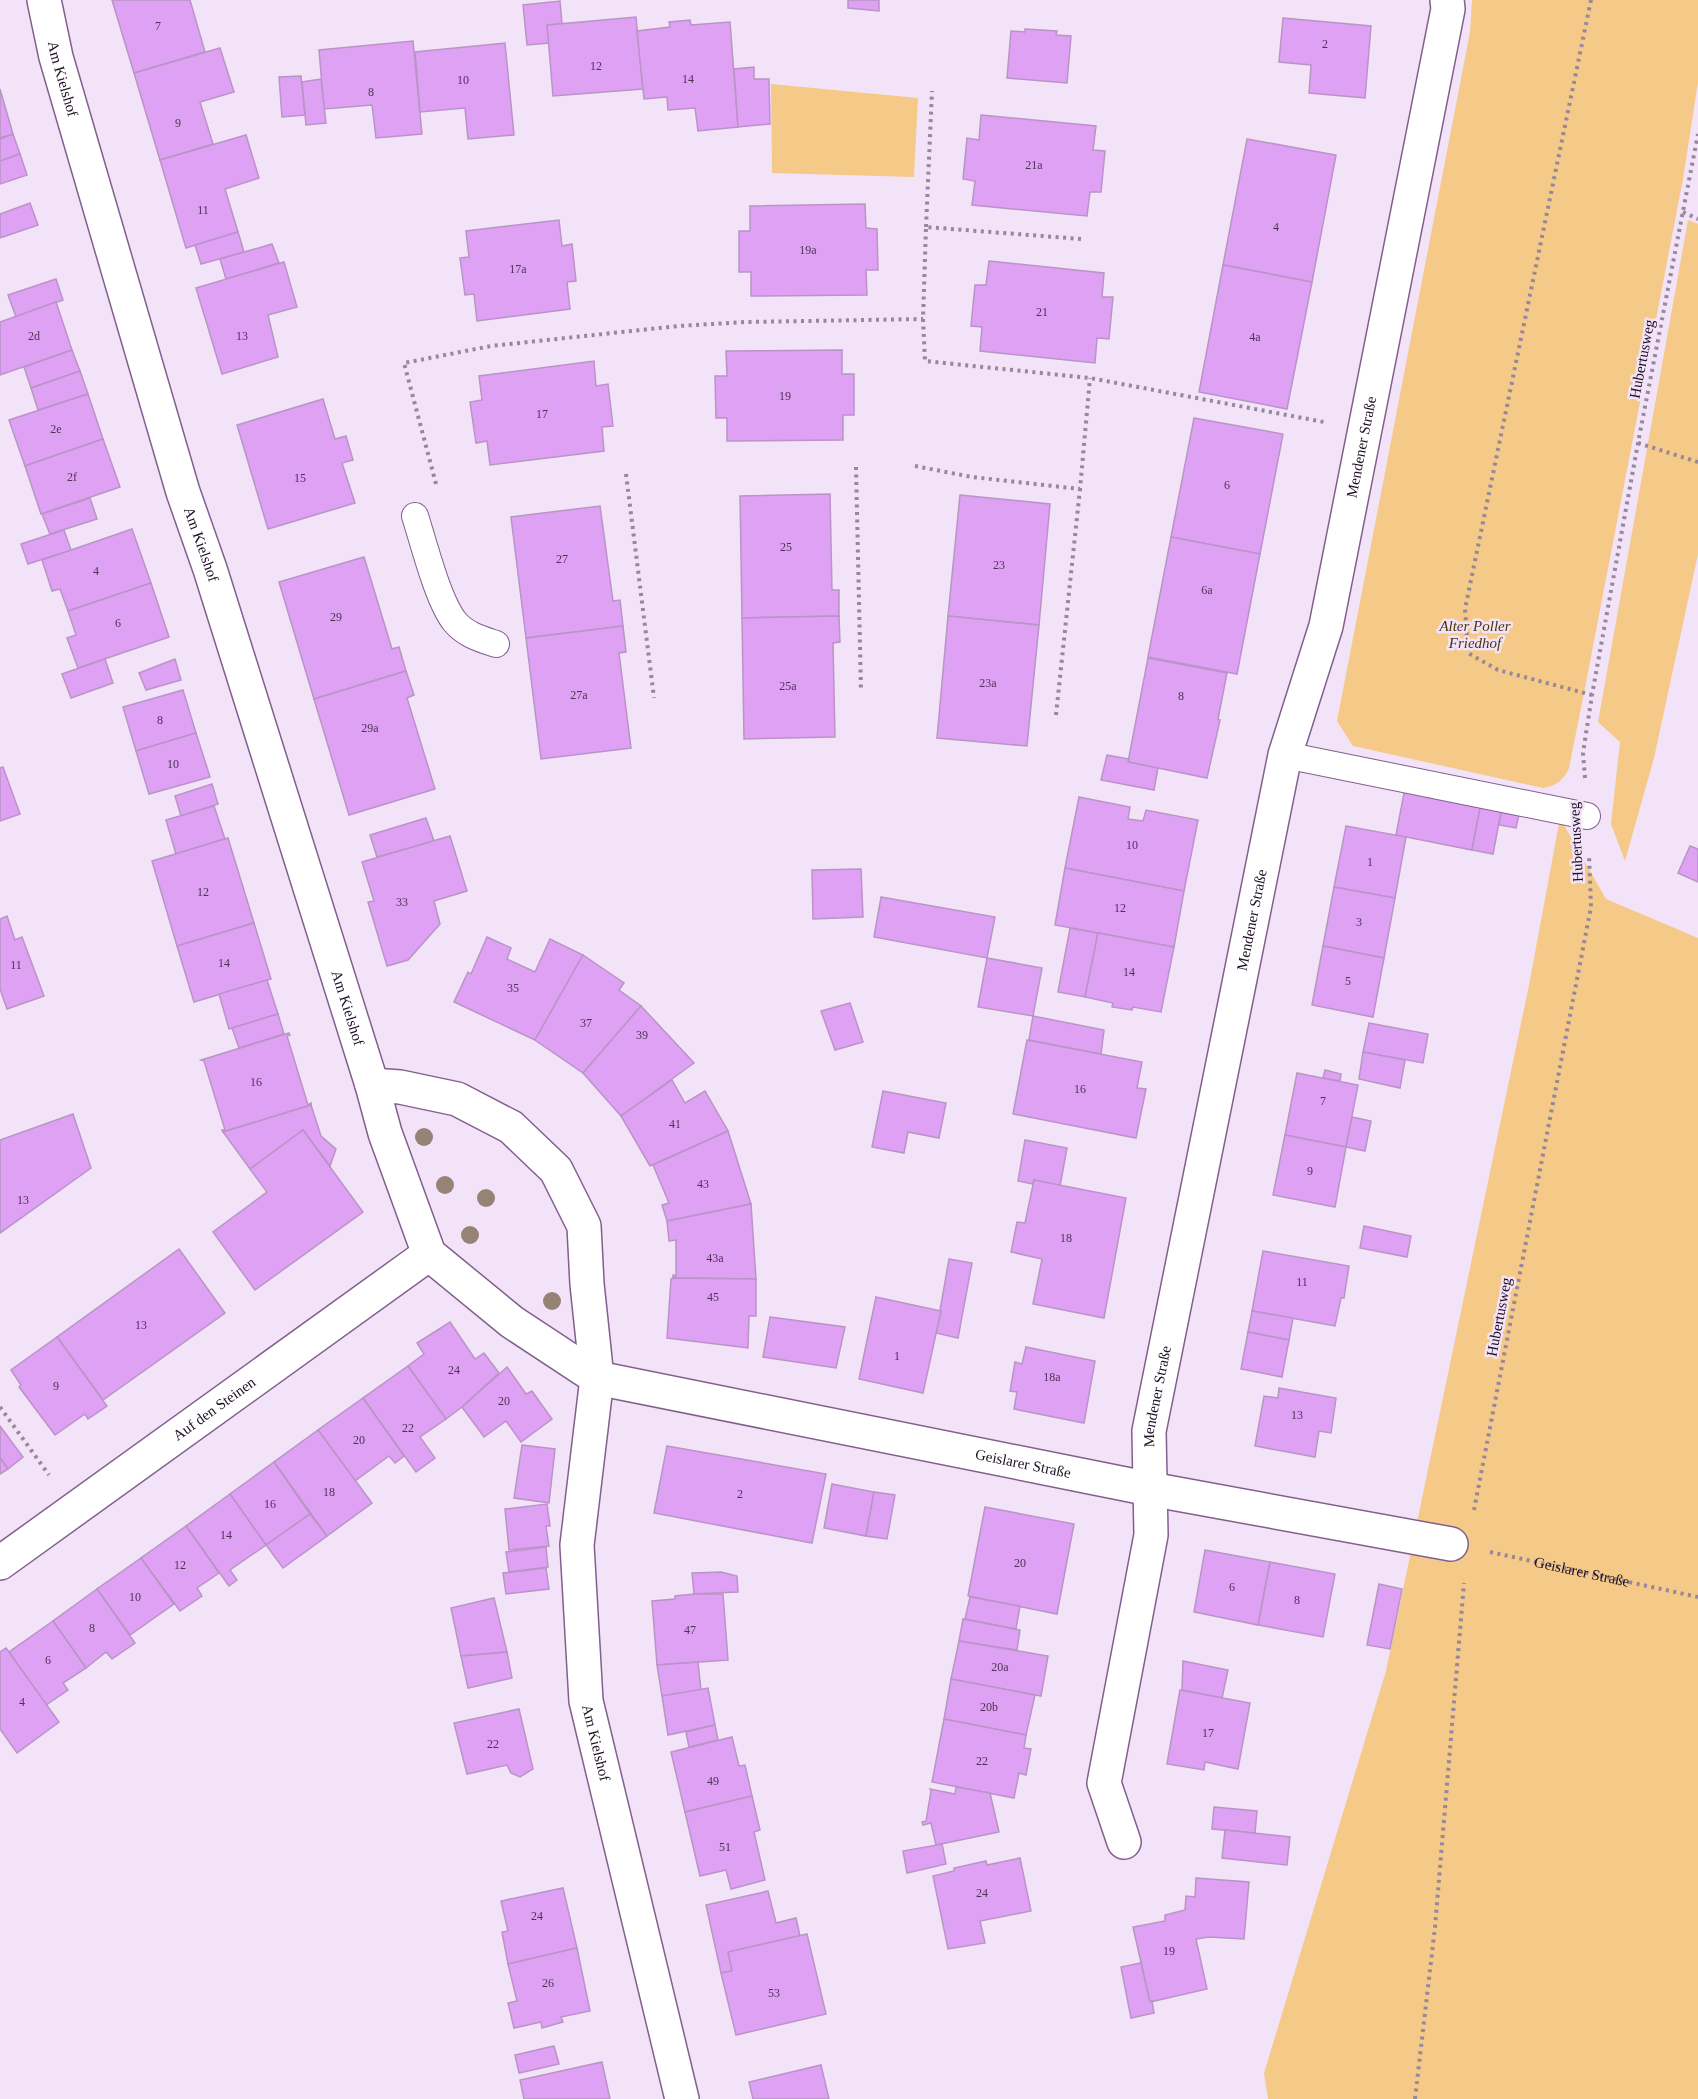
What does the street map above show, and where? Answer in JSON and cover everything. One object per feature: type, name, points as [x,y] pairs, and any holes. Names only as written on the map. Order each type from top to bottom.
[{"type":"street","name":"Am Kielshof","points":[[44,0],[56,57],[183,492],[213,580],[372,1085],[385,1133],[429,1254]]},
{"type":"street","name":"Mendener Straße","points":[[1124,1842],[1104,1783],[1151,1535],[1149,1431],[1285,755],[1326,626],[1448,9],[1447,0]]},
{"type":"street","name":"Am Kielshof","points":[[372,1085],[399,1087],[457,1099],[511,1127],[556,1170],[584,1226],[587,1284],[597,1378],[577,1545],[586,1701],[682,2099]]},
{"type":"street","points":[[429,1254],[512,1322],[597,1378]]},
{"type":"street","name":"Auf den Steinen","points":[[0,1563],[429,1254]]},
{"type":"street","name":"Geislarer Straße","points":[[597,1378],[1150,1489],[1465,1547]]},
{"type":"lane","points":[[415,516],[444,604],[456,622],[474,637],[496,644]]},
{"type":"lane","points":[[1285,755],[1587,816]]},
{"type":"path","points":[[1591,0],[1465,609],[1468,652],[1498,670],[1592,695]]},
{"type":"path","points":[[932,92],[923,319],[925,361],[1090,378],[1365,430]]},
{"type":"path","name":"Hubertusweg","points":[[1474,1512],[1591,907],[1583,753],[1638,443],[1698,134]]},
{"type":"path","points":[[1683,212],[1698,219]]},
{"type":"path","points":[[926,227],[1081,239]]},
{"type":"path","points":[[436,486],[404,363],[491,346],[678,326],[746,322],[923,319]]},
{"type":"path","points":[[1056,715],[1090,378]]},
{"type":"path","points":[[1638,443],[1698,462]]},
{"type":"path","points":[[915,466],[972,477],[1080,489]]},
{"type":"path","points":[[856,467],[861,692]]},
{"type":"path","points":[[626,474],[654,698]]},
{"type":"path","points":[[0,1407],[75,1509]]},
{"type":"path","name":"Geislarer Straße","points":[[1465,1547],[1698,1597]]},
{"type":"path","points":[[1415,2099],[1435,1927],[1464,1583]]},
{"type":"green space","name":"Alter Poller Friedhof","points":[[1472,0],[1698,0],[1698,82],[1683,179],[1584,693],[1569,768],[1559,782],[1543,788],[1353,746],[1337,721],[1470,32]]},
{"type":"green space","points":[[771,84],[918,98],[914,177],[772,173]]},
{"type":"green space","points":[[1688,220],[1698,224],[1698,554],[1654,758],[1625,861],[1611,824],[1620,742],[1598,722]]},
{"type":"green space","points":[[1560,818],[1606,899],[1698,938],[1698,2099],[1268,2099],[1264,2073],[1386,1671],[1529,985]]},
{"type":"building","points":[[112,0],[190,0],[205,52],[134,73]]},
{"type":"building","points":[[848,0],[879,0],[879,11],[848,8]]},
{"type":"building","points":[[560,1],[562,24],[547,25],[549,43],[527,45],[523,5]]},
{"type":"building","points":[[636,17],[643,89],[553,96],[547,25]]},
{"type":"building","points":[[1283,18],[1371,26],[1365,98],[1309,93],[1311,65],[1279,62]]},
{"type":"building","points":[[690,20],[691,25],[730,22],[738,127],[698,131],[695,108],[668,110],[667,97],[644,99],[637,31],[670,27],[669,22]]},
{"type":"building","points":[[1025,29],[1057,31],[1056,35],[1071,36],[1067,83],[1007,78],[1011,31],[1025,32]]},
{"type":"building","points":[[413,41],[422,134],[376,138],[372,105],[324,109],[319,50]]},
{"type":"building","points":[[505,43],[514,135],[468,139],[465,108],[420,112],[415,52]]},
{"type":"building","points":[[220,48],[234,92],[200,102],[213,144],[160,160],[134,73]]},
{"type":"building","points":[[754,67],[754,79],[769,79],[770,124],[738,127],[734,69]]},
{"type":"building","points":[[301,76],[305,115],[282,117],[279,77]]},
{"type":"building","points":[[321,79],[326,123],[306,125],[302,82]]},
{"type":"building","points":[[0,89],[13,134],[0,138]]},
{"type":"building","points":[[981,115],[1096,126],[1093,150],[1105,151],[1101,192],[1090,192],[1087,216],[972,205],[975,181],[963,179],[967,138],[979,140]]},
{"type":"building","points":[[13,134],[20,154],[0,161],[0,139]]},
{"type":"building","points":[[246,135],[259,178],[225,189],[238,232],[186,248],[160,160]]},
{"type":"building","points":[[1247,139],[1336,155],[1312,282],[1223,265]]},
{"type":"building","points":[[20,154],[27,175],[0,184],[0,161]]},
{"type":"building","points":[[30,203],[38,225],[0,238],[0,214]]},
{"type":"building","points":[[865,204],[866,228],[877,229],[878,270],[866,270],[867,295],[751,296],[751,272],[739,272],[739,231],[750,231],[750,206]]},
{"type":"building","points":[[559,220],[562,246],[572,244],[576,281],[567,282],[570,309],[477,321],[474,294],[465,295],[460,258],[469,257],[466,231]]},
{"type":"building","points":[[238,232],[244,252],[201,264],[195,245]]},
{"type":"building","points":[[272,244],[279,263],[226,279],[220,259]]},
{"type":"building","points":[[989,261],[1104,273],[1102,297],[1113,297],[1109,339],[1097,338],[1095,363],[980,351],[982,327],[971,326],[975,285],[986,285]]},
{"type":"building","points":[[284,262],[297,307],[268,315],[278,357],[222,374],[196,288]]},
{"type":"building","points":[[1223,265],[1312,282],[1287,409],[1199,392]]},
{"type":"building","points":[[56,279],[63,300],[16,317],[8,295]]},
{"type":"building","points":[[56,302],[72,350],[0,375],[0,322]]},
{"type":"building","points":[[72,350],[80,371],[31,388],[24,367]]},
{"type":"building","points":[[842,350],[842,374],[854,374],[854,415],[843,415],[843,440],[727,441],[727,418],[716,418],[715,376],[727,376],[726,351]]},
{"type":"building","points":[[594,361],[596,386],[608,384],[613,426],[602,427],[604,451],[490,465],[487,441],[476,443],[470,402],[482,400],[479,376]]},
{"type":"building","points":[[80,371],[88,394],[38,410],[31,388]]},
{"type":"building","points":[[88,394],[103,439],[25,466],[9,420]]},
{"type":"building","points":[[323,399],[335,439],[346,436],[353,460],[342,463],[355,503],[268,529],[237,425]]},
{"type":"building","points":[[1194,418],[1283,434],[1260,554],[1171,537]]},
{"type":"building","points":[[103,439],[120,487],[41,514],[25,466]]},
{"type":"building","points":[[830,494],[832,590],[839,590],[839,616],[742,618],[740,496]]},
{"type":"building","points":[[960,495],[1050,504],[1039,625],[948,616]]},
{"type":"building","points":[[90,498],[97,519],[50,534],[42,514]]},
{"type":"building","points":[[600,506],[613,601],[620,600],[623,626],[526,638],[511,517]]},
{"type":"building","points":[[132,529],[151,583],[68,611],[60,589],[52,591],[42,560]]},
{"type":"building","points":[[64,530],[71,550],[28,564],[21,544]]},
{"type":"building","points":[[1171,537],[1260,554],[1237,674],[1148,657]]},
{"type":"building","points":[[364,557],[392,649],[399,647],[406,671],[314,699],[279,582]]},
{"type":"building","points":[[151,583],[169,637],[78,668],[67,638],[76,635],[68,611]]},
{"type":"building","points":[[839,616],[840,642],[833,643],[835,737],[744,739],[742,618]]},
{"type":"building","points":[[948,616],[1039,625],[1027,746],[937,738]]},
{"type":"building","points":[[623,626],[626,652],[619,653],[631,748],[541,759],[526,638]]},
{"type":"building","points":[[1148,658],[1227,673],[1218,719],[1220,720],[1207,778],[1128,762]]},
{"type":"building","points":[[105,659],[113,683],[71,698],[62,674]]},
{"type":"building","points":[[175,659],[181,680],[146,690],[139,673]]},
{"type":"building","points":[[406,671],[414,695],[407,698],[435,789],[349,815],[314,699]]},
{"type":"building","points":[[183,690],[196,733],[136,751],[123,707]]},
{"type":"building","points":[[196,733],[210,777],[149,794],[136,751]]},
{"type":"building","points":[[1107,755],[1158,768],[1154,790],[1101,780]]},
{"type":"building","points":[[3,767],[20,814],[0,821],[0,768]]},
{"type":"building","points":[[212,784],[218,804],[181,816],[175,796]]},
{"type":"building","points":[[1405,788],[1481,803],[1472,850],[1396,835]]},
{"type":"building","points":[[1079,797],[1130,807],[1128,819],[1143,821],[1146,810],[1198,820],[1184,891],[1065,868]]},
{"type":"building","points":[[1481,803],[1502,807],[1493,854],[1472,850]]},
{"type":"building","points":[[214,806],[225,839],[176,854],[166,820]]},
{"type":"building","points":[[1502,807],[1520,810],[1516,828],[1499,825]]},
{"type":"building","points":[[426,818],[434,841],[377,857],[370,835]]},
{"type":"building","points":[[1346,826],[1406,837],[1395,898],[1334,887]]},
{"type":"building","points":[[450,836],[467,891],[434,901],[440,924],[408,960],[387,966],[368,902],[374,901],[362,862]]},
{"type":"building","points":[[228,838],[254,923],[177,946],[152,861]]},
{"type":"building","points":[[1690,846],[1698,849],[1698,882],[1678,873]]},
{"type":"building","points":[[1065,868],[1184,891],[1174,947],[1055,925]]},
{"type":"building","points":[[861,869],[863,917],[813,919],[812,870]]},
{"type":"building","points":[[1334,887],[1395,898],[1384,958],[1323,946]]},
{"type":"building","points":[[881,897],[995,917],[987,958],[874,937]]},
{"type":"building","points":[[7,916],[15,940],[22,937],[44,996],[7,1009],[0,989],[0,919]]},
{"type":"building","points":[[254,923],[271,979],[194,1002],[177,946]]},
{"type":"building","points":[[1070,928],[1098,933],[1085,997],[1058,992]]},
{"type":"building","points":[[1098,933],[1174,947],[1161,1012],[1133,1007],[1132,1010],[1112,1007],[1113,1003],[1085,997]]},
{"type":"building","points":[[487,937],[511,948],[507,959],[535,972],[550,939],[583,955],[535,1040],[454,1002],[468,972],[471,974]]},
{"type":"building","points":[[1323,946],[1384,958],[1373,1017],[1312,1005]]},
{"type":"building","points":[[583,955],[624,983],[619,990],[641,1006],[583,1073],[535,1040]]},
{"type":"building","points":[[987,958],[1042,968],[1033,1016],[978,1007]]},
{"type":"building","points":[[267,980],[278,1014],[229,1029],[219,994]]},
{"type":"building","points":[[850,1003],[863,1042],[835,1050],[821,1011]]},
{"type":"building","points":[[641,1006],[694,1063],[621,1116],[583,1073]]},
{"type":"building","points":[[278,1014],[284,1034],[239,1048],[232,1028]]},
{"type":"building","points":[[1033,1016],[1104,1030],[1101,1054],[1029,1040]]},
{"type":"building","points":[[1369,1023],[1428,1034],[1423,1063],[1363,1052]]},
{"type":"building","points":[[289,1033],[290,1035],[287,1036],[308,1105],[311,1103],[311,1105],[223,1132],[222,1130],[225,1130],[204,1061],[201,1060]]},
{"type":"building","points":[[1027,1040],[1142,1062],[1137,1088],[1146,1089],[1136,1138],[1013,1114]]},
{"type":"building","points":[[1363,1052],[1405,1060],[1400,1088],[1359,1079]]},
{"type":"building","points":[[1325,1070],[1341,1074],[1340,1081],[1323,1078]]},
{"type":"building","points":[[1297,1073],[1358,1085],[1346,1147],[1285,1135]]},
{"type":"building","points":[[672,1080],[685,1103],[705,1091],[728,1131],[650,1166],[621,1116]]},
{"type":"building","points":[[883,1091],[946,1103],[939,1138],[908,1132],[904,1153],[872,1147]]},
{"type":"building","points":[[311,1105],[321,1136],[336,1149],[330,1166],[303,1130],[250,1169],[223,1132]]},
{"type":"building","points":[[73,1114],[91,1168],[0,1233],[0,1140]]},
{"type":"building","points":[[1352,1117],[1371,1121],[1365,1151],[1346,1147]]},
{"type":"building","points":[[303,1130],[363,1212],[255,1290],[213,1232],[267,1192],[250,1169]]},
{"type":"building","points":[[728,1131],[751,1204],[667,1221],[662,1205],[669,1203],[653,1165]]},
{"type":"building","points":[[1285,1135],[1346,1147],[1335,1207],[1273,1195]]},
{"type":"building","points":[[1025,1140],[1067,1148],[1060,1186],[1034,1180],[1033,1184],[1018,1181]]},
{"type":"building","points":[[1034,1180],[1126,1198],[1104,1318],[1033,1304],[1042,1259],[1011,1252],[1017,1222],[1025,1223]]},
{"type":"building","points":[[751,1204],[756,1279],[673,1278],[673,1275],[676,1276],[676,1240],[669,1241],[667,1221]]},
{"type":"building","points":[[1364,1226],[1411,1236],[1407,1257],[1360,1248]]},
{"type":"building","points":[[179,1249],[225,1313],[103,1400],[57,1337]]},
{"type":"building","points":[[1263,1251],[1349,1266],[1344,1298],[1341,1298],[1335,1326],[1252,1311]]},
{"type":"building","points":[[949,1259],[972,1263],[958,1338],[936,1333]]},
{"type":"building","points":[[671,1279],[756,1279],[756,1316],[749,1316],[748,1348],[667,1338]]},
{"type":"building","points":[[876,1297],[941,1311],[923,1393],[859,1379]]},
{"type":"building","points":[[1252,1311],[1293,1318],[1289,1340],[1248,1332]]},
{"type":"building","points":[[770,1317],[845,1327],[836,1368],[763,1357]]},
{"type":"building","points":[[450,1322],[475,1359],[484,1353],[499,1373],[446,1419],[408,1366],[424,1354],[417,1343]]},
{"type":"building","points":[[1248,1332],[1289,1340],[1282,1377],[1241,1369]]},
{"type":"building","points":[[57,1337],[107,1406],[88,1419],[85,1414],[55,1435],[19,1387],[21,1385],[11,1370]]},
{"type":"building","points":[[1026,1347],[1095,1361],[1084,1423],[1014,1409],[1017,1392],[1010,1391],[1015,1362],[1022,1364]]},
{"type":"building","points":[[408,1366],[446,1419],[420,1437],[435,1458],[416,1472],[363,1398]]},
{"type":"building","points":[[507,1367],[526,1394],[532,1391],[552,1419],[521,1442],[506,1421],[484,1437],[462,1407]]},
{"type":"building","points":[[1279,1388],[1336,1398],[1331,1433],[1319,1431],[1315,1457],[1255,1446],[1264,1396],[1278,1398]]},
{"type":"building","points":[[363,1398],[404,1456],[395,1463],[389,1456],[355,1481],[318,1430]]},
{"type":"building","points":[[0,1426],[23,1457],[8,1469],[0,1458]]},
{"type":"building","points":[[318,1430],[372,1503],[327,1536],[274,1462]]},
{"type":"building","points":[[522,1445],[555,1449],[549,1503],[514,1498]]},
{"type":"building","points":[[667,1446],[826,1474],[812,1543],[654,1513]]},
{"type":"building","points":[[0,1458],[8,1469],[0,1474]]},
{"type":"building","points":[[274,1462],[310,1514],[266,1545],[230,1494]]},
{"type":"building","points":[[832,1484],[874,1492],[866,1536],[824,1528]]},
{"type":"building","points":[[874,1492],[895,1495],[887,1539],[866,1536]]},
{"type":"building","points":[[230,1494],[266,1545],[230,1570],[237,1580],[229,1586],[186,1526]]},
{"type":"building","points":[[547,1504],[550,1526],[546,1526],[549,1546],[509,1550],[505,1509]]},
{"type":"building","points":[[985,1507],[1074,1524],[1057,1614],[968,1596]]},
{"type":"building","points":[[310,1514],[327,1536],[283,1568],[266,1545]]},
{"type":"building","points":[[186,1526],[219,1573],[197,1588],[202,1596],[180,1611],[141,1558]]},
{"type":"building","points":[[546,1547],[548,1567],[509,1572],[506,1552]]},
{"type":"building","points":[[1205,1550],[1270,1562],[1258,1625],[1194,1612]]},
{"type":"building","points":[[141,1558],[174,1604],[130,1635],[97,1589]]},
{"type":"building","points":[[1270,1562],[1335,1574],[1323,1637],[1258,1625]]},
{"type":"building","points":[[546,1568],[549,1589],[506,1594],[503,1573]]},
{"type":"building","points":[[721,1572],[737,1576],[738,1592],[694,1594],[692,1573]]},
{"type":"building","points":[[1379,1584],[1402,1589],[1390,1649],[1367,1645]]},
{"type":"building","points":[[97,1589],[135,1643],[112,1659],[106,1652],[86,1668],[53,1621]]},
{"type":"building","points":[[723,1594],[728,1660],[657,1665],[652,1601],[675,1599],[675,1596]]},
{"type":"building","points":[[970,1597],[1020,1606],[1016,1629],[965,1619]]},
{"type":"building","points":[[494,1598],[507,1652],[461,1656],[451,1608]]},
{"type":"building","points":[[963,1619],[1020,1630],[1017,1650],[959,1641]]},
{"type":"building","points":[[53,1621],[86,1668],[63,1683],[68,1690],[46,1705],[9,1652]]},
{"type":"building","points":[[959,1641],[1048,1656],[1041,1696],[951,1679]]},
{"type":"building","points":[[6,1648],[59,1722],[17,1753],[0,1729],[0,1652]]},
{"type":"building","points":[[507,1652],[512,1678],[468,1688],[461,1656]]},
{"type":"building","points":[[1183,1661],[1228,1670],[1222,1698],[1182,1690]]},
{"type":"building","points":[[698,1662],[701,1690],[662,1696],[657,1665]]},
{"type":"building","points":[[951,1679],[1035,1695],[1026,1735],[944,1719]]},
{"type":"building","points":[[708,1688],[715,1725],[668,1735],[662,1696]]},
{"type":"building","points":[[1180,1690],[1250,1703],[1238,1769],[1205,1762],[1204,1770],[1167,1764]]},
{"type":"building","points":[[519,1709],[533,1769],[520,1777],[511,1773],[507,1765],[467,1774],[454,1723]]},
{"type":"building","points":[[944,1719],[1026,1735],[1024,1748],[1031,1749],[1026,1775],[1019,1773],[1014,1798],[932,1782]]},
{"type":"building","points":[[715,1725],[718,1740],[689,1747],[686,1732]]},
{"type":"building","points":[[732,1737],[739,1766],[745,1765],[752,1796],[685,1812],[671,1752]]},
{"type":"building","points":[[956,1787],[990,1793],[999,1832],[936,1845],[931,1823],[923,1825],[922,1822],[926,1821],[930,1789],[955,1794]]},
{"type":"building","points":[[752,1796],[760,1830],[754,1832],[765,1880],[731,1889],[726,1870],[700,1876],[685,1812]]},
{"type":"building","points":[[1214,1807],[1257,1811],[1255,1833],[1212,1829]]},
{"type":"building","points":[[1225,1830],[1290,1837],[1287,1865],[1222,1858]]},
{"type":"building","points":[[942,1844],[946,1864],[907,1873],[903,1851]]},
{"type":"building","points":[[1020,1858],[1031,1911],[980,1921],[985,1943],[948,1949],[933,1876],[954,1871],[954,1868],[986,1861],[987,1865]]},
{"type":"building","points":[[1196,1878],[1249,1882],[1244,1939],[1209,1937],[1196,1939],[1207,1989],[1150,2002],[1133,1927],[1165,1921],[1165,1915],[1185,1910],[1186,1896],[1195,1897]]},
{"type":"building","points":[[563,1888],[577,1948],[508,1964],[502,1932],[508,1931],[501,1901]]},
{"type":"building","points":[[768,1891],[776,1923],[796,1918],[800,1936],[728,1952],[732,1971],[721,1973],[706,1905]]},
{"type":"building","points":[[807,1934],[826,2014],[736,2035],[721,1973],[732,1971],[728,1952]]},
{"type":"building","points":[[577,1948],[590,2011],[561,2017],[563,2022],[542,2028],[541,2022],[514,2028],[508,2003],[517,2001],[508,1964]]},
{"type":"building","points":[[1141,1963],[1154,2013],[1131,2018],[1121,1967]]},
{"type":"building","points":[[554,2046],[559,2064],[519,2073],[515,2055]]},
{"type":"building","points":[[602,2062],[610,2099],[524,2099],[520,2080]]},
{"type":"building","points":[[821,2065],[829,2099],[753,2099],[749,2082]]}]
